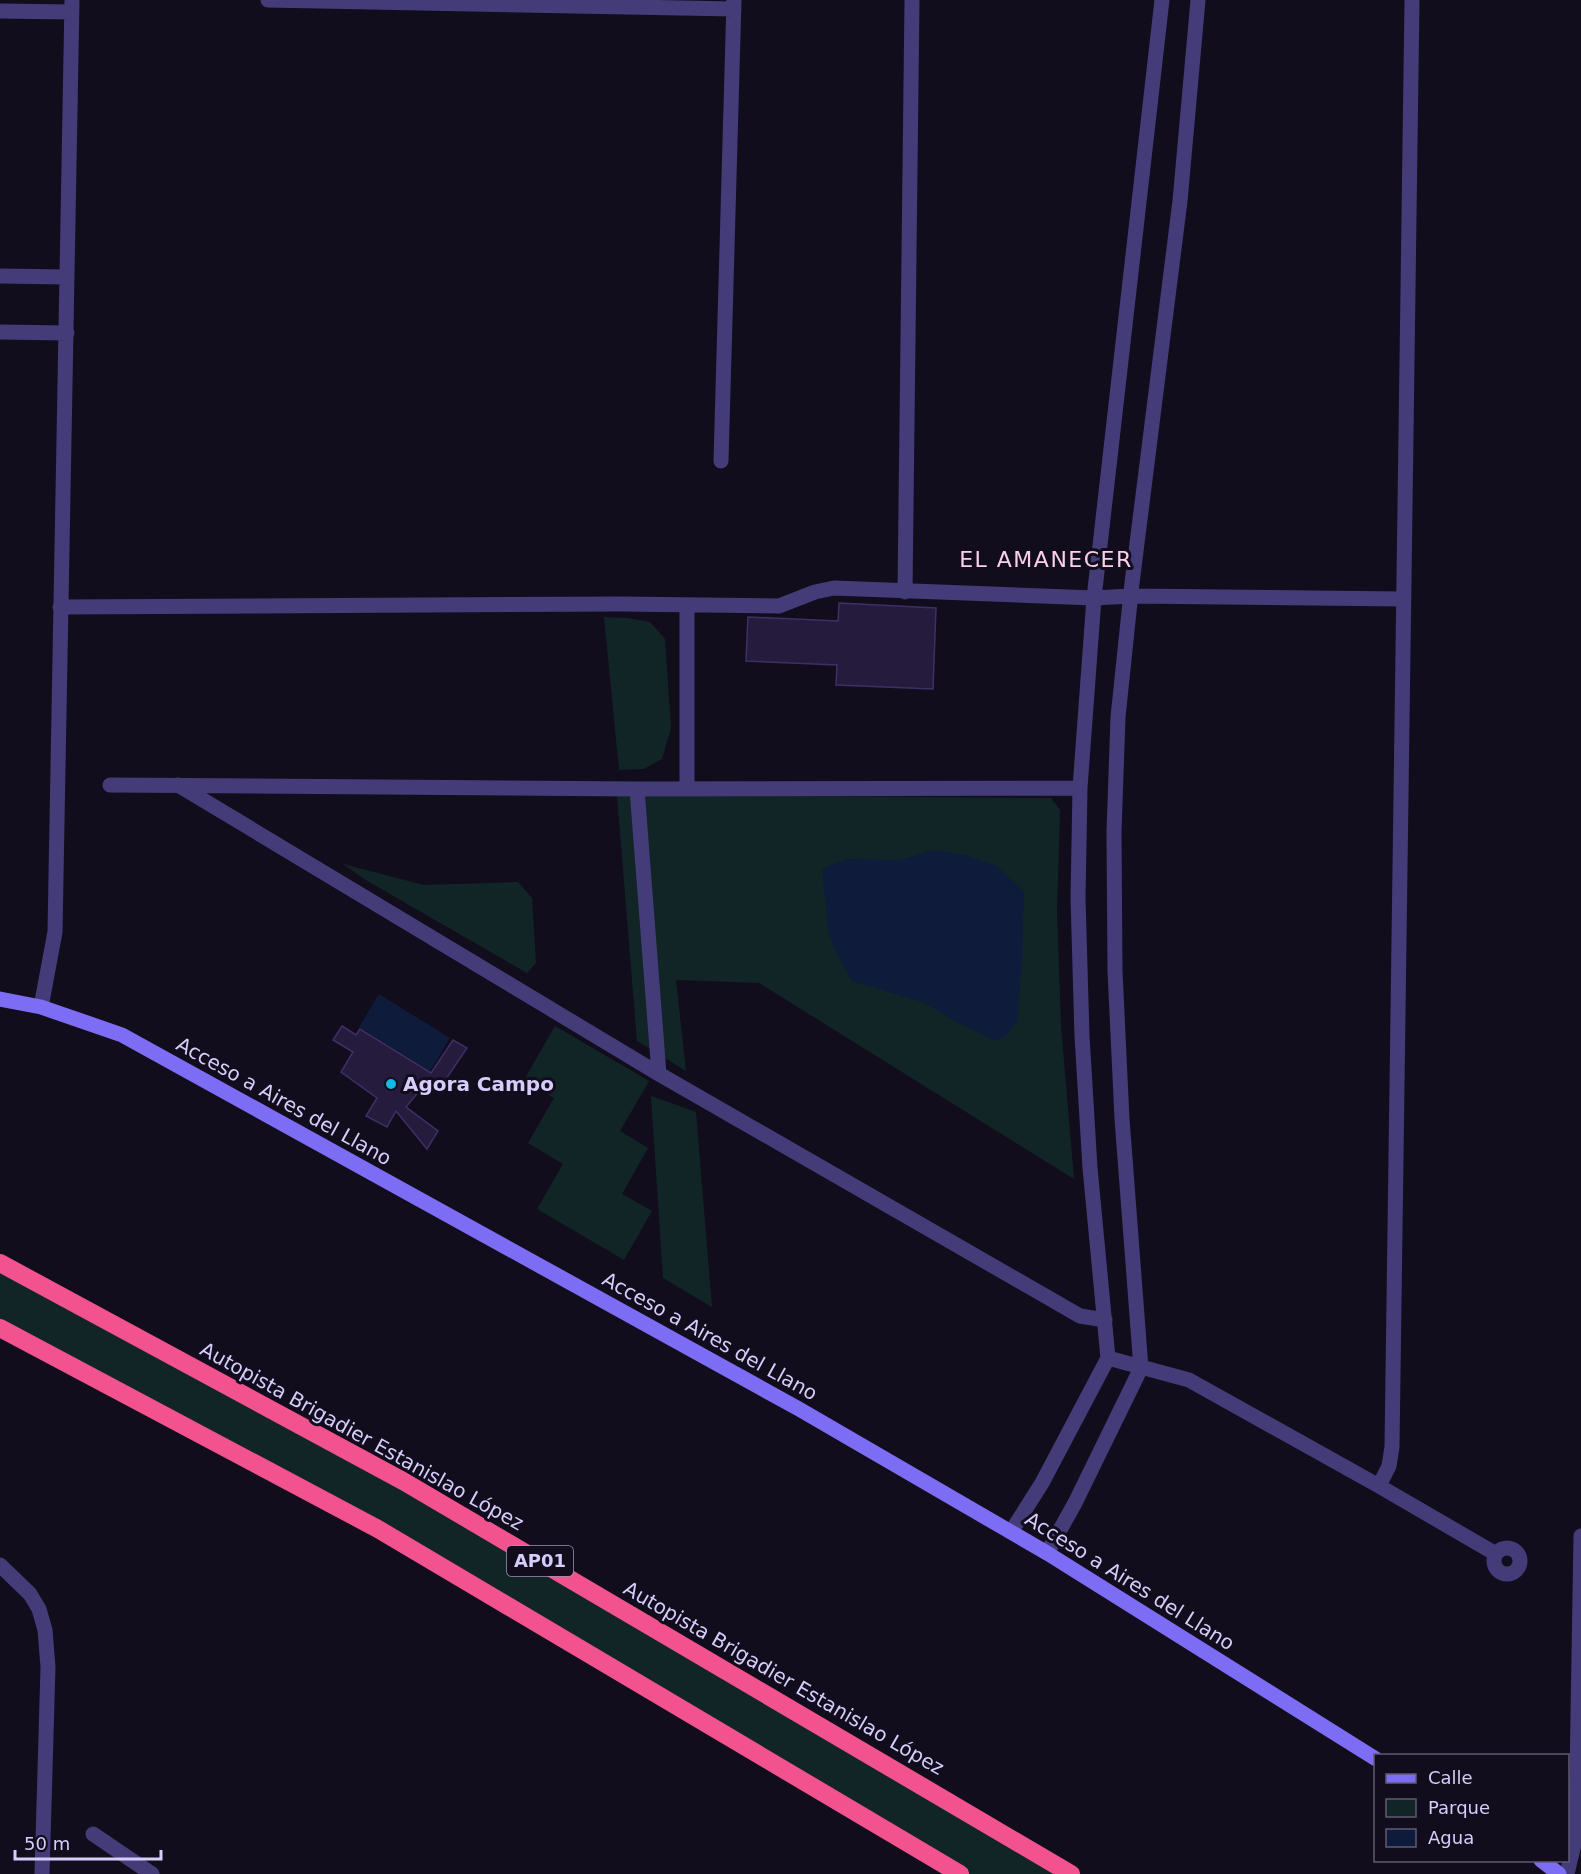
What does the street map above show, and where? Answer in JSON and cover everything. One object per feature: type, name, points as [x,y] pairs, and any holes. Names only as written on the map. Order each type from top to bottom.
[{"type":"highway","name":"Autopista Brigadier Estanislao López","points":[[0,1263],[404,1481],[1071,1874]]},
{"type":"highway","name":"AP01","points":[[0,1328],[378,1529],[960,1874]]},
{"type":"street","points":[[268,0],[734,4],[721,461]]},
{"type":"street","points":[[905,592],[912,0]]},
{"type":"street","points":[[1011,1532],[1042,1483],[1108,1358],[1090,1168],[1082,1036],[1078,898],[1080,788],[1094,598],[1162,0]]},
{"type":"street","points":[[1047,1553],[1075,1503],[1141,1368],[1122,1119],[1115,948],[1114,832],[1118,717],[1180,201],[1198,0]]},
{"type":"street","points":[[1380,1486],[1389,1466],[1392,1447],[1412,0]]},
{"type":"street","points":[[0,11],[72,6],[55,932],[41,1007]]},
{"type":"street","points":[[0,276],[67,277]]},
{"type":"street","points":[[0,332],[67,333]]},
{"type":"street","points":[[60,607],[611,604],[779,606],[815,592],[834,588],[1094,598],[1131,596],[1402,599]]},
{"type":"street","points":[[687,606],[687,789]]},
{"type":"street","points":[[110,784],[637,789],[1080,788]]},
{"type":"street","points":[[178,785],[659,1074],[1080,1316],[1105,1320]]},
{"type":"street","points":[[637,789],[659,1074]]},
{"type":"street","name":"Acceso a Aires del Llano","points":[[0,999],[41,1007],[122,1035],[799,1409],[1047,1553],[1374,1758]]},
{"type":"street","points":[[1108,1358],[1141,1368],[1174,1374],[1189,1380],[1380,1486],[1496,1554]]},
{"type":"street","points":[[1567,1874],[1576,1836],[1581,1536]]},
{"type":"street","points":[[0,1565],[30,1594],[39,1609],[45,1630],[48,1667],[42,1874]]},
{"type":"street","points":[[93,1834],[152,1874]]},
{"type":"street","points":[[1543,1862],[1558,1874]]},
{"type":"green space","points":[[604,617],[650,622],[665,639],[671,728],[662,759],[644,769],[619,770]]},
{"type":"green space","points":[[617,796],[1051,798],[1060,810],[1057,912],[1061,1026],[1074,1179],[759,983],[676,980],[686,1071],[637,1041]]},
{"type":"green space","points":[[343,864],[424,885],[518,882],[532,898],[536,963],[527,973],[364,879]]},
{"type":"green space","points":[[555,1026],[649,1081],[620,1131],[648,1148],[622,1194],[652,1211],[624,1260],[537,1209],[563,1164],[528,1143],[554,1098],[524,1080]]},
{"type":"green space","points":[[651,1096],[696,1112],[712,1307],[663,1278]]},
{"type":"green space","points":[[0,1263],[403,1481],[1071,1874],[960,1874],[378,1529],[0,1328]]},
{"type":"water","points":[[934,850],[965,855],[997,866],[1024,892],[1017,1022],[1007,1035],[996,1041],[958,1023],[925,1003],[852,981],[836,952],[828,931],[822,869],[846,859],[900,860]]},
{"type":"water","points":[[379,994],[450,1038],[430,1071],[359,1027]]},
{"type":"building","points":[[839,603],[936,608],[933,689],[836,685],[837,665],[746,661],[748,617],[838,621]]},
{"type":"building","name":"Agora Campo","points":[[342,1026],[356,1035],[360,1029],[431,1073],[453,1040],[467,1048],[440,1088],[429,1079],[406,1107],[438,1131],[427,1149],[396,1111],[387,1127],[366,1116],[377,1098],[341,1072],[353,1052],[333,1040]]},
{"type":"place","name":"Agora Campo","points":[[391,1084]]},
{"type":"district","name":"EL AMANECER","points":[[1046,559]]}]
